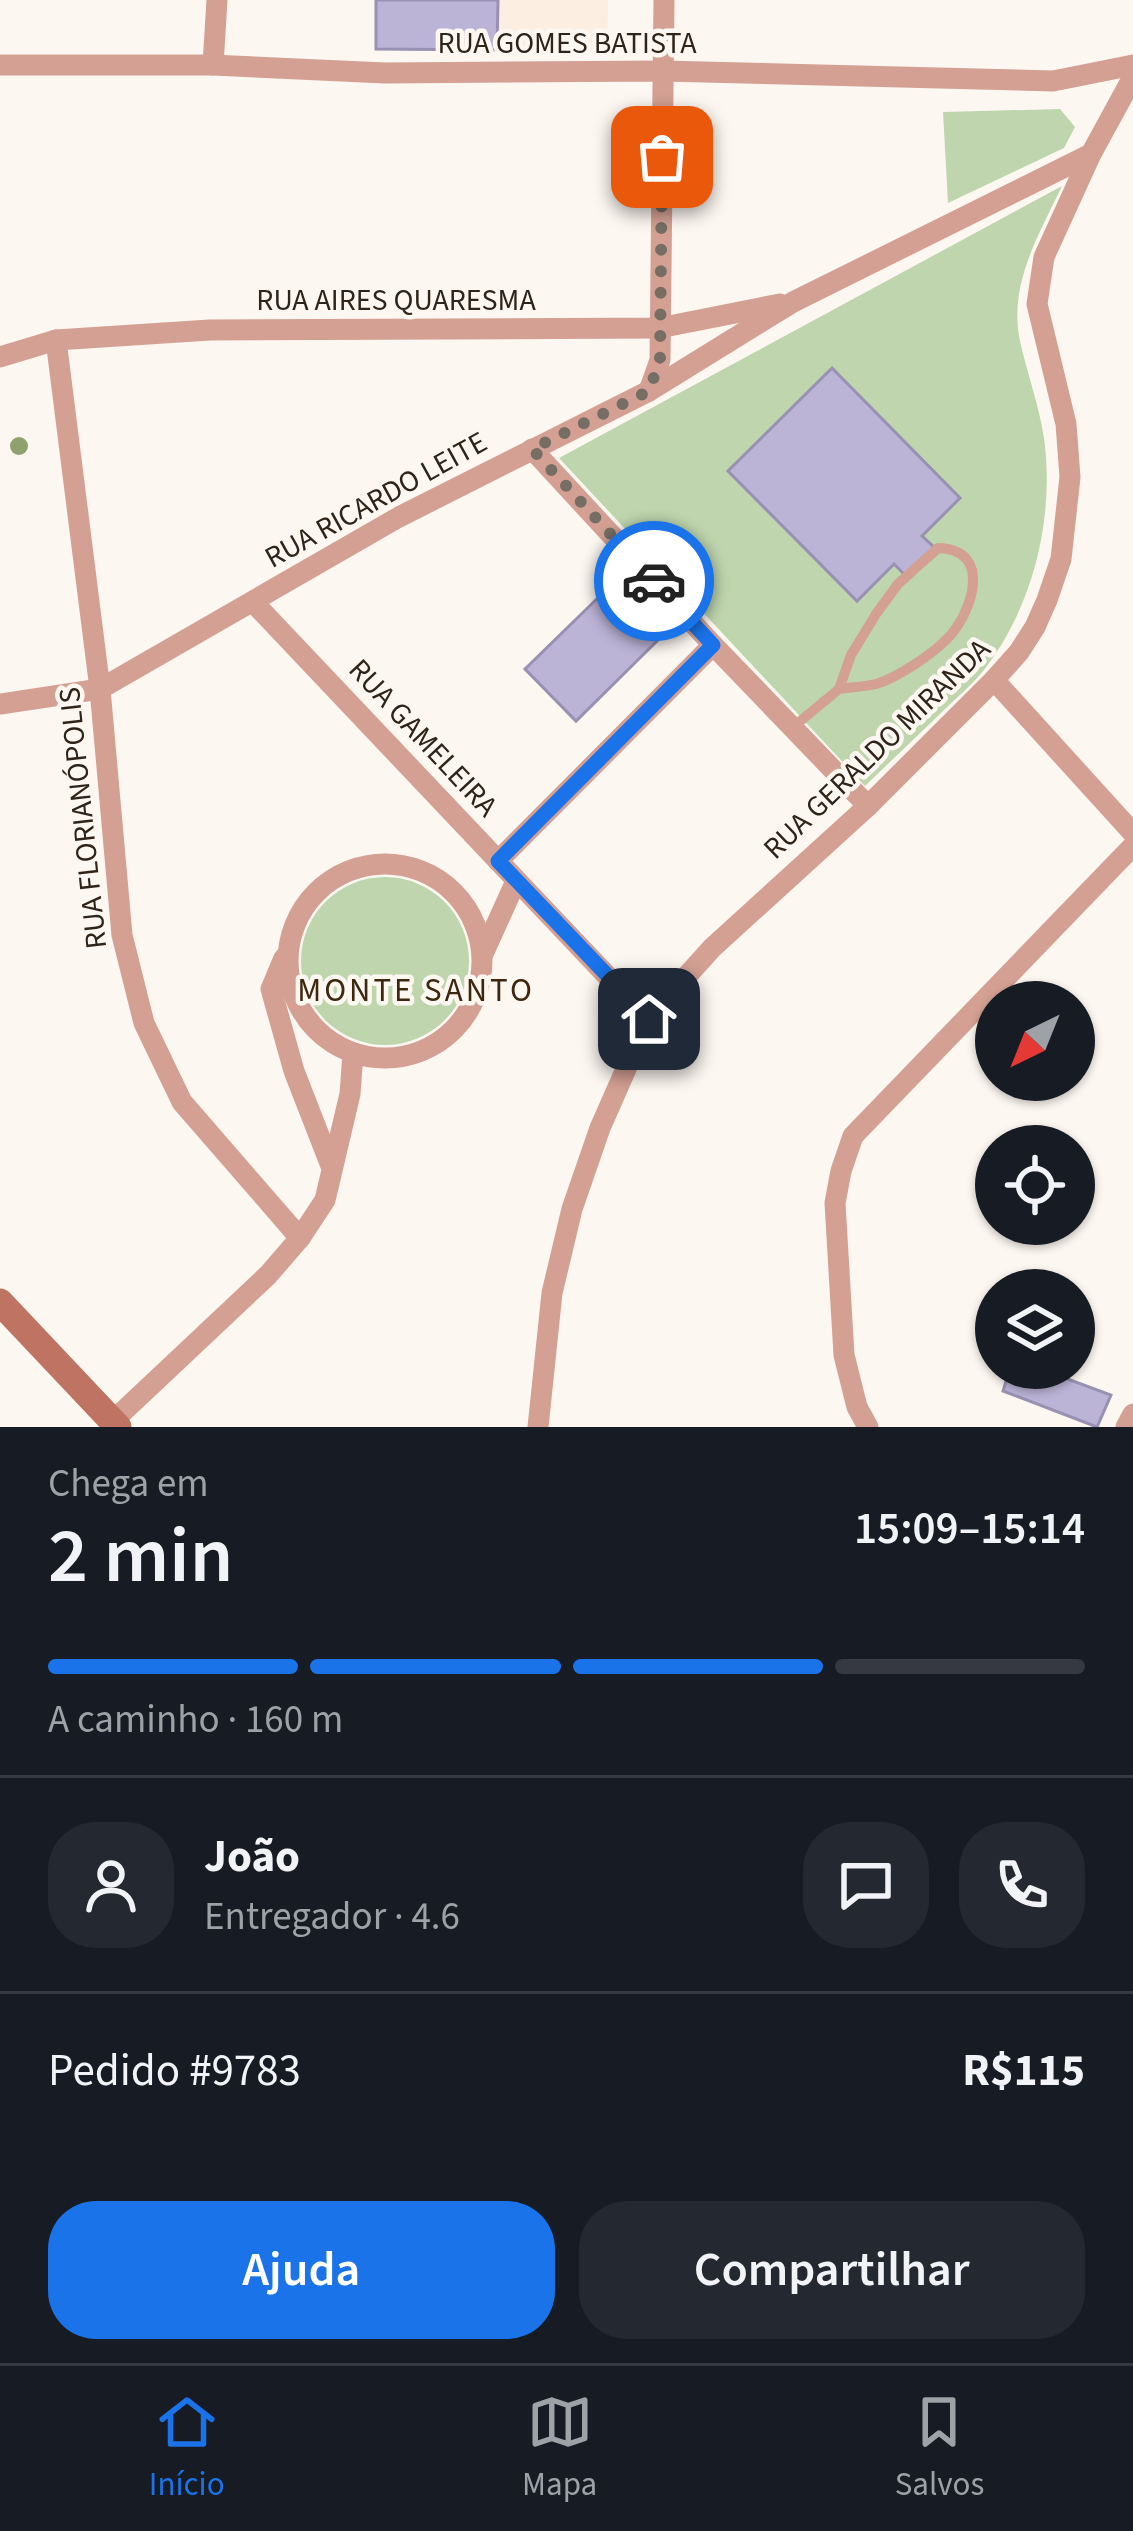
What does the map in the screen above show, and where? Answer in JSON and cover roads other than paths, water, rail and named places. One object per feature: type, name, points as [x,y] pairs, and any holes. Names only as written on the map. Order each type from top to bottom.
[{"type":"street","points":[[213,65],[217,0]]},
{"type":"street","points":[[649,391],[660,360],[664,0]]},
{"type":"street","name":"RUA GOMES BATISTA","points":[[0,65],[213,65],[385,73],[663,71],[1053,81],[1133,64]]},
{"type":"street","name":"RUA GERALDO MIRANDA","points":[[538,1427],[552,1293],[572,1209],[600,1128],[649,1019],[712,948],[868,806],[994,680],[1035,627],[1061,559],[1070,477],[1066,424],[1037,304],[1044,257],[1133,76]]},
{"type":"street","name":"RUA RICARDO LEITE","points":[[0,704],[100,689],[399,517],[649,391],[793,302],[1091,154]]},
{"type":"street","name":"RUA AIRES QUARESMA","points":[[0,357],[56,340],[210,330],[659,328],[793,302]]},
{"type":"street","name":"RUA FLORIANÓPOLIS","points":[[56,340],[100,689],[122,935],[144,1023],[182,1102],[301,1238]]},
{"type":"street","points":[[532,449],[868,806]]},
{"type":"street","name":"RUA GAMELEIRA","points":[[254,603],[649,1019]]},
{"type":"street","points":[[498,861],[713,645]]},
{"type":"street","points":[[994,680],[1133,833]]},
{"type":"street","points":[[868,1427],[857,1407],[844,1355],[835,1203],[853,1136],[1133,846]]},
{"type":"street","points":[[287,952],[290,984],[303,1014],[324,1038],[353,1053],[385,1059],[416,1054],[445,1038],[466,1015],[480,986],[482,954],[474,922],[457,895],[432,875],[401,864],[369,864],[338,874],[312,894],[295,921],[271,989],[294,1071],[331,1166]]},
{"type":"street","points":[[482,954],[516,881]]},
{"type":"street","points":[[0,1302],[116,1424],[301,1238],[325,1200],[350,1094],[353,1053]]},
{"type":"street","points":[[1126,1427],[1133,1414]]},
{"type":"lane","points":[[792,728],[839,689],[851,655],[898,584],[938,548],[960,554],[972,569],[975,589],[967,612],[948,638],[880,683],[839,689]]},
{"type":"district","name":"MONTE SANTO","points":[[416,990]]}]
